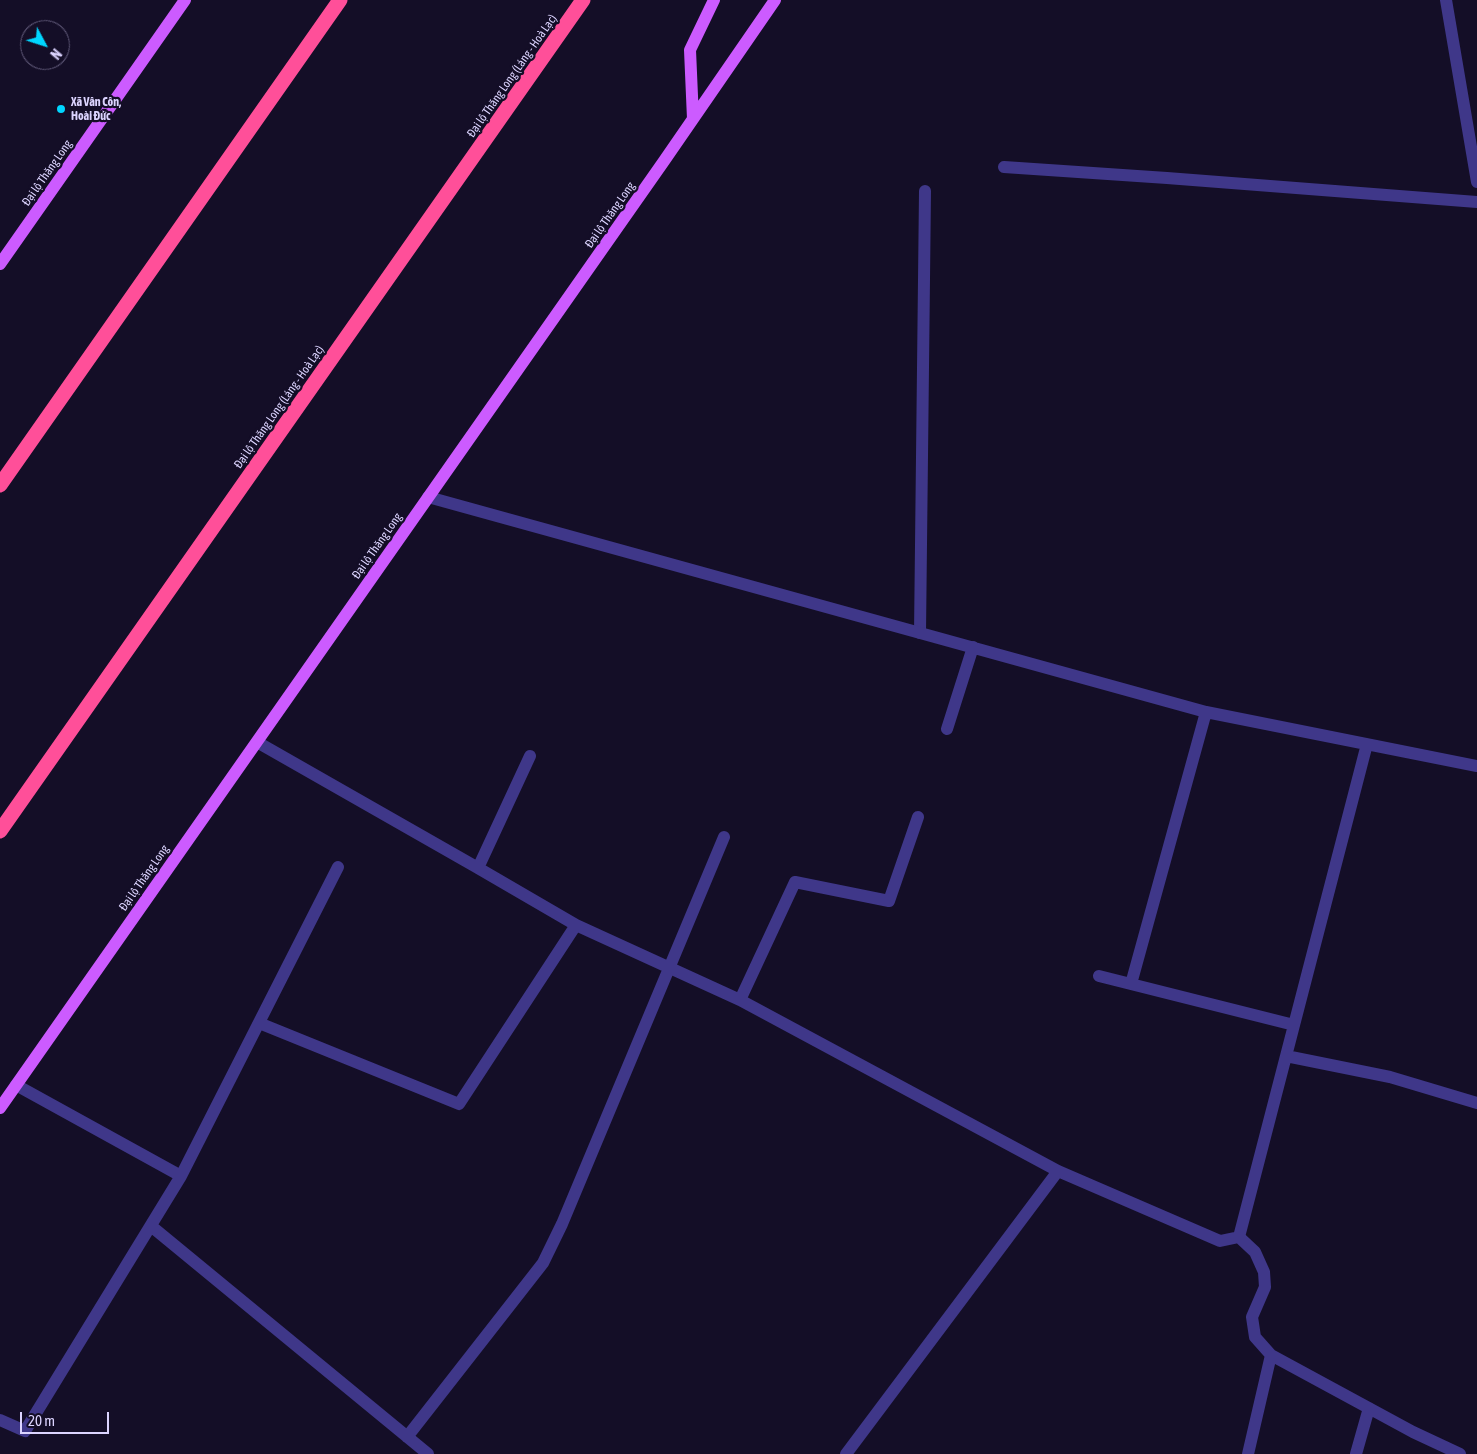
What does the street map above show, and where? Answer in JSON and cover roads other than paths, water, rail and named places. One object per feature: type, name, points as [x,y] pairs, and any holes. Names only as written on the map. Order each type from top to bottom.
[{"type":"highway","points":[[0,485],[340,0]]},
{"type":"highway","name":"Đại lộ Thăng Long (Láng - Hoà Lạc)","points":[[0,831],[584,0]]},
{"type":"main road","name":"Đại lộ Thăng Long","points":[[0,264],[185,0]]},
{"type":"main road","points":[[694,119],[690,50],[714,0]]},
{"type":"main road","name":"Đại lộ Thăng Long","points":[[0,1108],[776,0]]},
{"type":"street","points":[[1446,0],[1477,182]]},
{"type":"street","points":[[1004,167],[1477,202]]},
{"type":"street","points":[[920,632],[925,191]]},
{"type":"street","points":[[428,496],[1206,712],[1477,766]]},
{"type":"street","points":[[947,729],[973,648]]},
{"type":"street","points":[[1131,984],[1206,712]]},
{"type":"street","points":[[257,742],[576,925],[740,1000],[1058,1171],[1220,1241],[1240,1237]]},
{"type":"street","points":[[1240,1237],[1367,744]]},
{"type":"street","points":[[478,868],[530,756]]},
{"type":"street","points":[[740,1000],[795,882],[889,902],[918,817]]},
{"type":"street","points":[[407,1437],[543,1263],[562,1224],[724,837]]},
{"type":"street","points":[[0,1420],[26,1431],[181,1176],[338,867]]},
{"type":"street","points":[[259,1023],[459,1104],[576,925]]},
{"type":"street","points":[[1099,976],[1294,1025]]},
{"type":"street","points":[[1286,1056],[1390,1077],[1477,1103]]},
{"type":"street","points":[[16,1085],[181,1176]]},
{"type":"street","points":[[851,1452],[1058,1171]]},
{"type":"street","points":[[151,1226],[428,1454]]},
{"type":"street","points":[[1240,1237],[1255,1252],[1264,1272],[1265,1287],[1252,1316],[1255,1337],[1271,1355],[1413,1432],[1460,1454]]},
{"type":"street","points":[[1248,1454],[1271,1355]]},
{"type":"street","points":[[1356,1454],[1369,1408]]},
{"type":"place","name":"Xã Vân Côn, Hoài Đức","points":[[61,109]]}]
